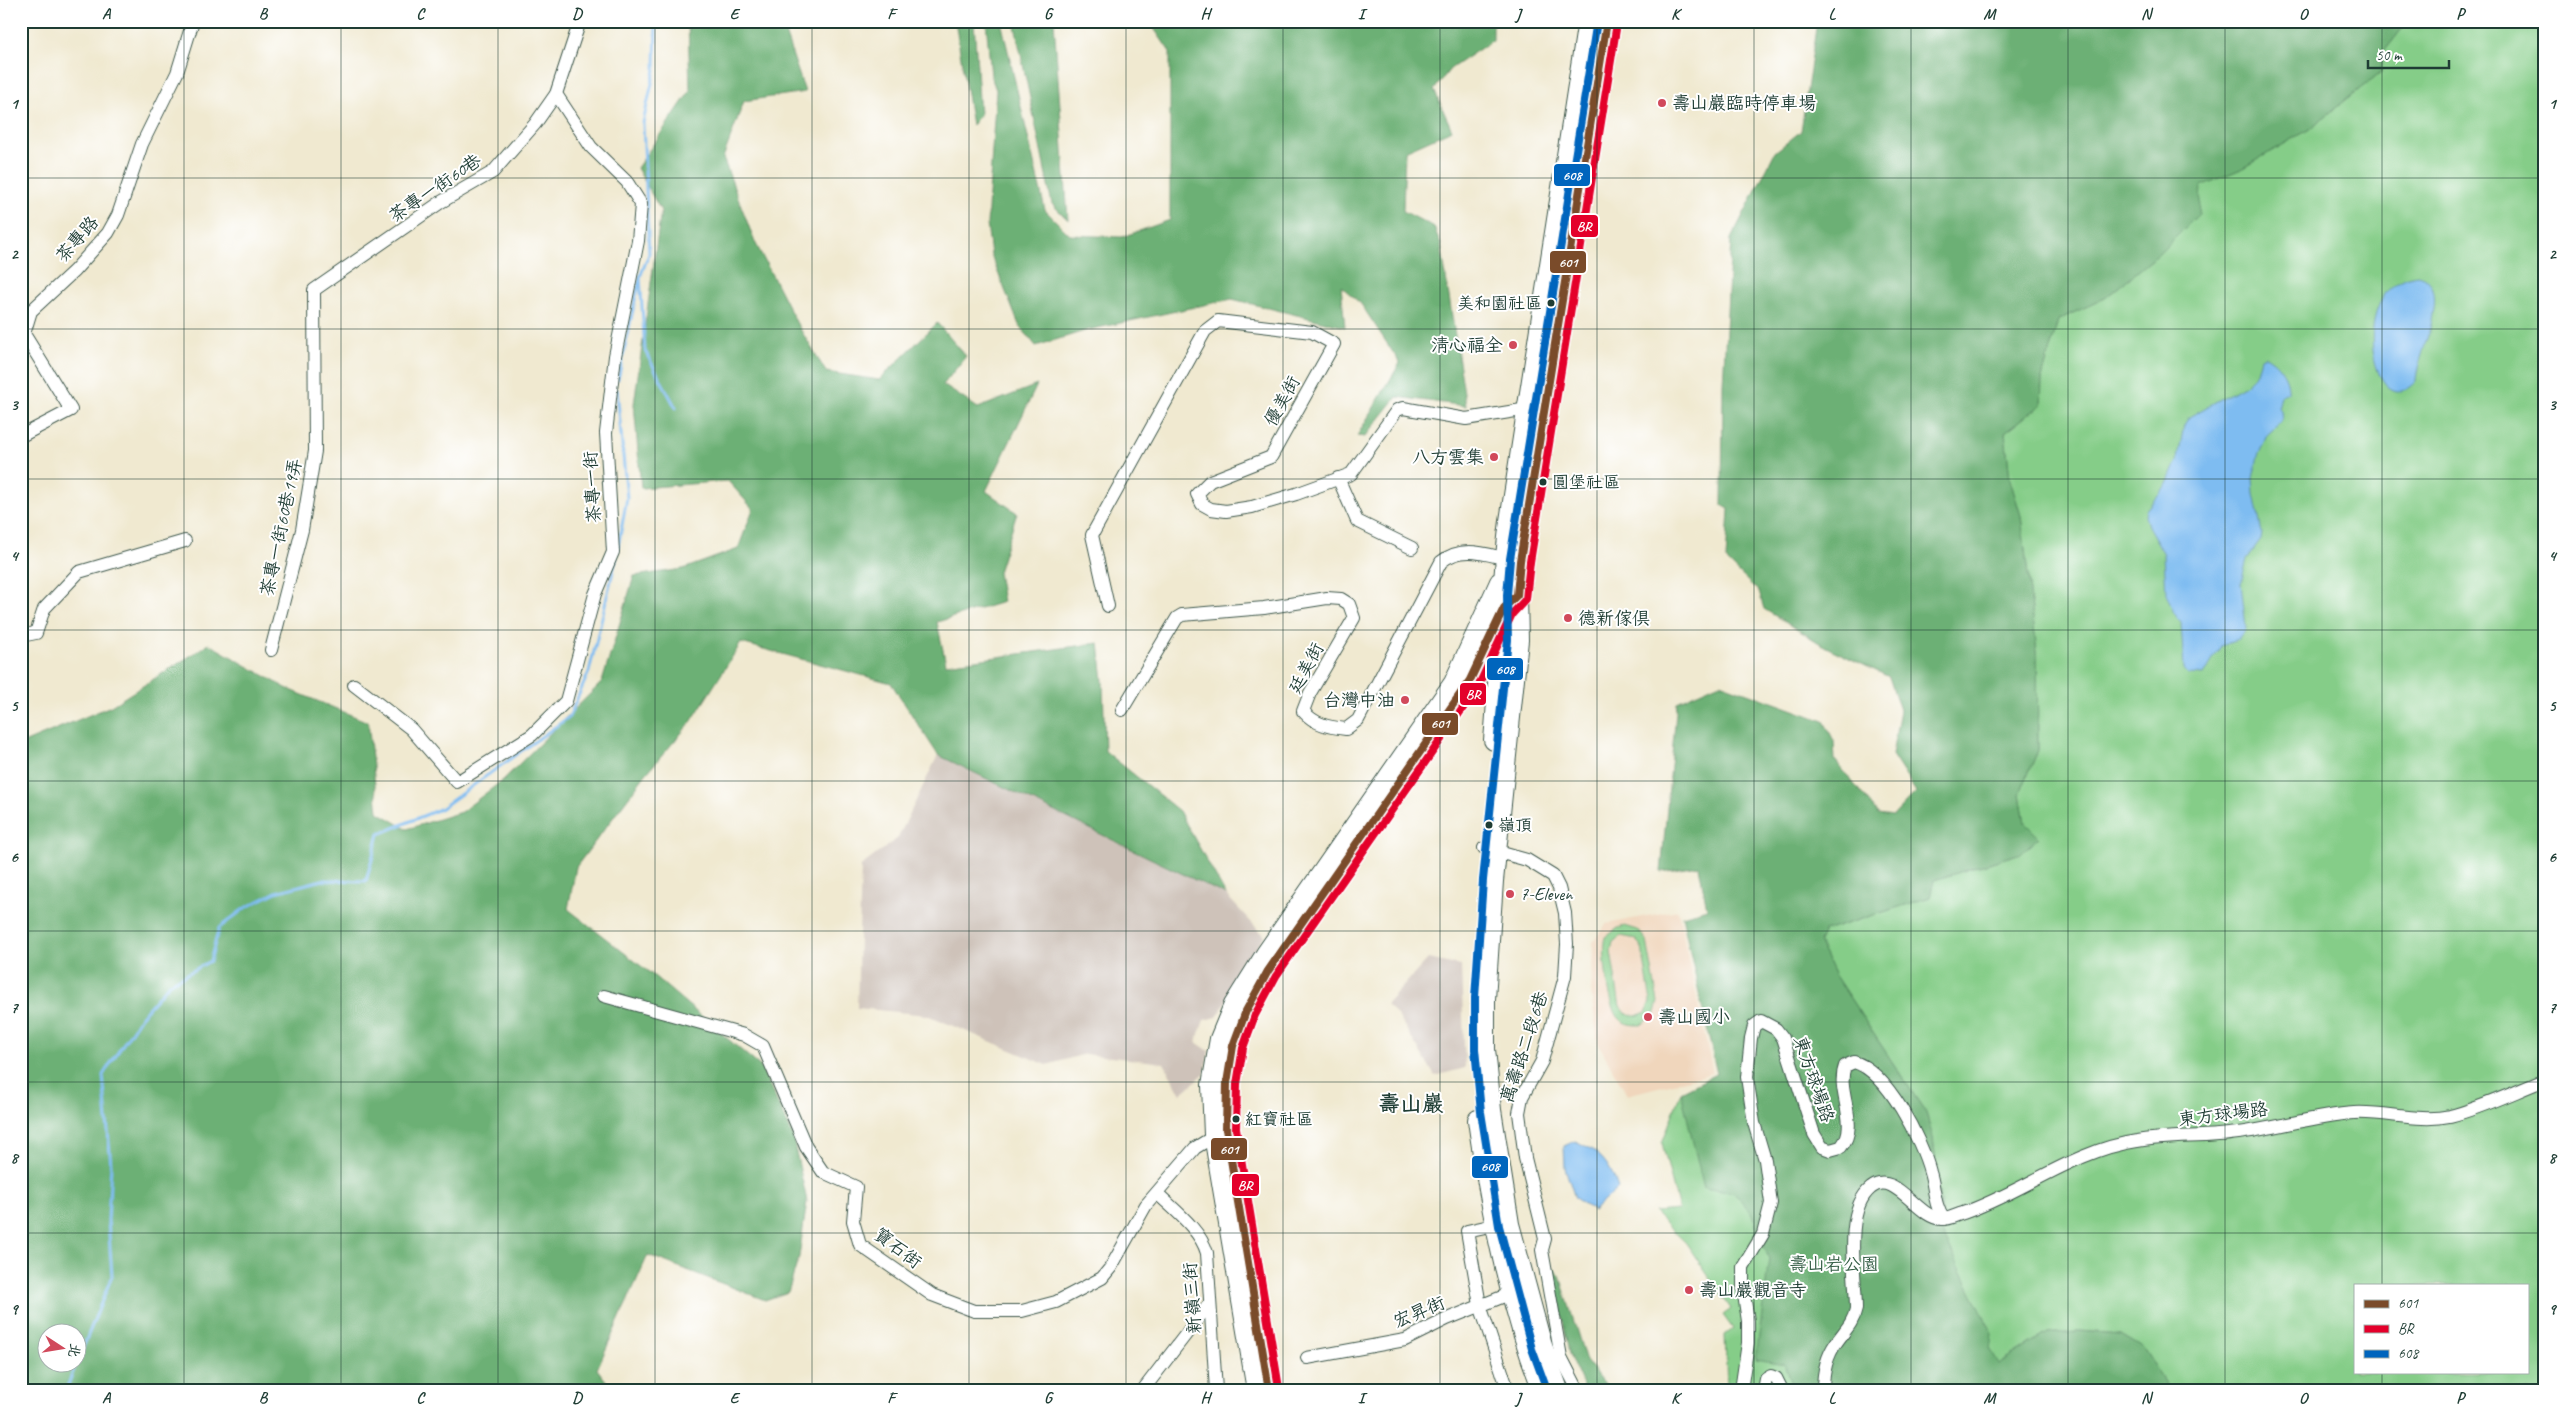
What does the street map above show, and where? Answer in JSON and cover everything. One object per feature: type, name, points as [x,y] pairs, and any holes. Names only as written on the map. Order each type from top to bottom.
[{"type":"main road","points":[[1558,1390],[1528,1301],[1509,1224],[1491,1110],[1485,1049],[1485,999],[1490,849],[1500,675],[1510,602],[1510,564],[1528,409],[1588,21]]},
{"type":"main road","points":[[1269,1390],[1212,1085],[1220,1039],[1234,1005],[1266,954],[1454,683],[1510,564],[1608,21]]},
{"type":"main road","points":[[1257,1390],[1220,1132],[1230,1057],[1236,1031],[1246,1008],[1268,971],[1473,672],[1510,602]]},
{"type":"main road","points":[[1510,602],[1518,640],[1472,996],[1472,1047],[1477,1109],[1494,1225],[1528,1350],[1543,1390]]},
{"type":"main road","points":[[1473,672],[1495,671],[1500,675]]},
{"type":"street","name":"茶專路","points":[[21,436],[71,410],[24,334],[31,311],[74,271],[108,233],[118,214],[142,144],[177,73],[193,21]]},
{"type":"street","points":[[556,94],[580,21]]},
{"type":"street","name":"茶專一街60巷","points":[[314,290],[441,202],[493,172],[535,124],[556,94]]},
{"type":"street","name":"茶專一街","points":[[354,685],[411,729],[457,782],[532,735],[566,701],[595,594],[614,552],[606,433],[616,356],[638,240],[641,204],[627,182],[591,147],[556,94]]},
{"type":"street","name":"茶專一街60巷19弄","points":[[271,650],[302,530],[314,451],[314,290]]},
{"type":"street","name":"優美街","points":[[1108,606],[1092,535],[1205,331],[1218,321],[1279,326],[1312,332],[1334,344],[1270,457],[1210,481],[1197,494],[1202,504],[1212,509],[1226,511],[1252,507],[1351,474],[1397,410],[1403,408],[1466,418],[1528,409]]},
{"type":"street","points":[[1338,478],[1357,521],[1412,548]]},
{"type":"street","points":[[21,636],[36,633],[44,608],[79,572],[185,541]]},
{"type":"street","name":"廷美街","points":[[1122,710],[1177,618],[1182,614],[1264,608],[1327,598],[1341,599],[1349,604],[1354,618],[1310,693],[1303,712],[1310,719],[1326,727],[1346,729],[1358,720],[1441,562],[1459,552],[1471,551],[1510,564]]},
{"type":"street","name":"萬壽路二段6巷","points":[[1490,849],[1527,860],[1553,876],[1559,888],[1565,913],[1567,944],[1565,976],[1542,1061],[1522,1097],[1519,1112],[1525,1158],[1545,1239],[1542,1250],[1556,1334],[1562,1357],[1578,1390]]},
{"type":"street","name":"寶石街","points":[[604,996],[744,1035],[762,1046],[806,1146],[822,1172],[856,1187],[853,1221],[860,1245],[932,1295],[974,1311],[1022,1311],[1056,1302],[1091,1285],[1111,1267],[1140,1213],[1157,1192],[1195,1148],[1220,1132]]},
{"type":"street","name":"東方球場路","points":[[1741,1390],[1748,1343],[1743,1267],[1763,1234],[1771,1203],[1765,1160],[1754,1123],[1747,1077],[1751,1038],[1757,1023],[1760,1021],[1770,1024],[1783,1038],[1814,1134],[1822,1148],[1830,1150],[1841,1147],[1848,1134],[1842,1078],[1846,1066],[1854,1062],[1860,1063],[1879,1078],[1916,1133],[1931,1174],[1939,1212],[1944,1219],[1988,1205],[2087,1156],[2136,1140],[2237,1134],[2296,1120],[2353,1113],[2384,1113],[2416,1118],[2449,1116],[2545,1080]]},
{"type":"street","points":[[1824,1390],[1827,1359],[1835,1344],[1853,1322],[1856,1309],[1854,1222],[1861,1202],[1870,1188],[1883,1184],[1896,1187],[1929,1216],[1944,1219]]},
{"type":"street","name":"新嶺三街","points":[[1157,1192],[1204,1242],[1207,1253],[1216,1390]]},
{"type":"street","points":[[1494,1225],[1467,1231],[1480,1305],[1508,1390]]},
{"type":"street","name":"宏昇街","points":[[1307,1358],[1405,1340],[1480,1305],[1512,1294]]},
{"type":"street","points":[[1143,1390],[1210,1303]]},
{"type":"street","points":[[1764,1390],[1766,1379],[1771,1376],[1776,1378],[1782,1390]]},
{"type":"shaded area","points":[[938,755],[1226,895],[1264,936],[1217,1017],[1204,1020],[1196,1042],[1209,1051],[1205,1073],[1181,1094],[1164,1063],[1085,1054],[1047,1065],[927,1015],[857,1008],[861,866],[898,838]]},
{"type":"shaded area","name":"壽山國小","points":[[1678,910],[1713,1073],[1627,1095],[1598,1043],[1591,992],[1593,942],[1606,924]]},
{"type":"shaded area","points":[[1428,959],[1461,966],[1465,1068],[1435,1076],[1398,1016],[1386,1005]]},
{"type":"green space","points":[[688,21],[781,21],[805,92],[744,101],[723,158],[754,240],[796,322],[826,372],[879,380],[937,323],[966,356],[943,385],[978,408],[1037,385],[986,491],[1017,513],[998,572],[1003,602],[937,622],[946,664],[1099,643],[1103,681],[1105,751],[1179,811],[1226,895],[938,755],[891,683],[741,643],[691,722],[646,774],[576,867],[568,909],[654,976],[761,1067],[792,1134],[807,1201],[799,1257],[788,1292],[765,1300],[648,1255],[597,1369],[613,1390],[21,1390],[21,744],[111,706],[209,644],[286,688],[368,722],[378,812],[407,829],[461,812],[503,780],[602,682],[634,576],[683,569],[738,549],[753,509],[728,481],[641,488],[634,404],[661,211],[637,168],[690,91]]},
{"type":"green space","points":[[955,21],[974,21],[980,115],[972,125]]},
{"type":"green space","points":[[986,21],[1001,21],[1045,210],[1070,235],[1122,237],[1170,220],[1170,52],[1149,21],[1493,21],[1493,40],[1450,69],[1434,90],[1452,130],[1405,151],[1403,211],[1434,227],[1441,245],[1466,406],[1397,397],[1365,437],[1357,436],[1400,363],[1361,304],[1341,286],[1345,327],[1232,299],[1088,330],[1036,346],[1019,325],[991,255],[987,224],[996,90],[991,76]]},
{"type":"green space","points":[[1014,21],[1054,21],[1068,220],[1052,204]]},
{"type":"green space","name":"壽山岩公園","points":[[1817,21],[2408,21],[2383,53],[2381,72],[2308,130],[2241,169],[2201,186],[2199,214],[2160,253],[2105,298],[2058,320],[2042,378],[2041,405],[2005,432],[2010,480],[2021,516],[2037,652],[2038,750],[2020,794],[2025,823],[2039,837],[2021,853],[1934,880],[1930,897],[1824,931],[1819,942],[1834,974],[1926,1113],[1933,1137],[1943,1234],[1992,1333],[1990,1350],[1998,1364],[2047,1334],[2078,1331],[2121,1334],[2141,1346],[2169,1390],[1793,1390],[1784,1364],[1756,1359],[1769,1259],[1751,1212],[1734,1193],[1704,1188],[1681,1092],[1717,1074],[1682,916],[1707,909],[1699,866],[1661,872],[1677,702],[1720,683],[1824,721],[1834,741],[1835,760],[1878,814],[1893,816],[1916,792],[1892,755],[1900,710],[1889,677],[1826,647],[1764,609],[1759,592],[1726,560],[1729,509],[1722,505],[1723,384],[1731,239],[1775,152],[1801,131]]},
{"type":"green space","name":"壽山岩公園","points":[[2408,21],[2545,21],[2545,1390],[2169,1390],[2141,1346],[2121,1334],[2078,1331],[2047,1334],[1998,1364],[1984,1390],[1782,1390],[1776,1378],[1764,1390],[1727,1390],[1725,1335],[1733,1329],[1723,1315],[1731,1309],[1686,1243],[1654,1212],[1679,1210],[1662,1143],[1681,1092],[1717,1074],[1941,1214],[1933,1137],[1926,1113],[1834,974],[1819,942],[1824,931],[1930,897],[1934,880],[2021,853],[2025,823],[2020,794],[2038,750],[2037,652],[2021,516],[2010,480],[2005,432],[2041,405],[2042,378],[2058,320],[2105,298],[2160,253],[2199,214],[2200,186],[2241,169],[2308,130],[2381,72],[2383,53]]},
{"type":"green space","points":[[1625,926],[1638,930],[1647,941],[1658,1002],[1654,1016],[1641,1025],[1632,1025],[1619,1018],[1615,1012],[1609,991],[1605,966],[1606,937],[1618,928]],"holes":[[[1621,936],[1636,939],[1642,948],[1651,1002],[1646,1012],[1636,1016],[1626,1013],[1620,1006],[1611,952],[1613,942]]]},
{"type":"green space","points":[[1553,1268],[1560,1276],[1586,1361],[1609,1390],[1585,1390],[1569,1354]]},
{"type":"water","points":[[2417,275],[2428,281],[2434,292],[2432,322],[2416,382],[2401,391],[2388,386],[2378,371],[2373,350],[2373,326],[2380,303],[2394,285]]},
{"type":"water","points":[[2265,356],[2282,371],[2287,381],[2288,392],[2281,395],[2278,408],[2281,411],[2282,421],[2267,435],[2258,456],[2253,478],[2254,494],[2262,533],[2261,540],[2247,559],[2241,583],[2246,629],[2237,640],[2221,646],[2204,675],[2188,674],[2184,669],[2181,623],[2174,613],[2166,594],[2164,554],[2148,526],[2145,516],[2146,510],[2167,484],[2178,458],[2184,425],[2189,417],[2245,385],[2257,373],[2261,358]]},
{"type":"water","points":[[1575,1141],[1591,1149],[1602,1159],[1611,1171],[1618,1188],[1593,1211],[1575,1198],[1565,1168],[1564,1146]]},
{"type":"waterway","points":[[656,21],[655,70],[643,123],[649,254],[640,277],[645,351],[676,408]]},
{"type":"waterway","points":[[618,379],[640,277]]},
{"type":"waterway","points":[[617,390],[627,498],[618,547]]},
{"type":"waterway","points":[[88,1335],[112,1276],[108,1220],[111,1165],[103,1075],[142,1015],[169,984],[210,961],[219,928],[245,908],[276,892],[322,880],[366,881],[379,834],[440,809],[569,717],[589,672],[616,559]]},
{"type":"waterway","points":[[66,1390],[72,1374]]},
{"type":"transit line","name":"608","points":[[1547,1390],[1532,1349],[1499,1226],[1481,1112],[1475,1049],[1475,998],[1483,880],[1508,640],[1507,595],[1510,559],[1597,21]]},
{"type":"transit line","name":"601","points":[[1269,1390],[1226,1129],[1227,1083],[1233,1046],[1246,1011],[1268,971],[1470,680],[1504,608],[1517,595],[1520,561],[1607,21]]},
{"type":"transit line","name":"BR","points":[[1279,1388],[1236,1128],[1237,1084],[1243,1048],[1255,1015],[1276,976],[1479,685],[1512,614],[1526,599],[1530,562],[1617,23]]},
{"type":"place","name":"壽山巖臨時停車場","points":[[1662,103]]},
{"type":"place","name":"美和園社區","points":[[1551,303]]},
{"type":"place","name":"清心福全","points":[[1513,345]]},
{"type":"place","name":"八方雲集","points":[[1494,457]]},
{"type":"place","name":"圓堡社區","points":[[1543,482]]},
{"type":"place","name":"德新傢俱","points":[[1568,618]]},
{"type":"place","name":"台灣中油","points":[[1405,700]]},
{"type":"place","name":"嶺頂","points":[[1489,825]]},
{"type":"place","name":"7-Eleven","points":[[1510,894]]},
{"type":"place","name":"壽山國小","points":[[1648,1017]]},
{"type":"place","name":"紅寶社區","points":[[1236,1119]]},
{"type":"place","name":"壽山巖觀音寺","points":[[1689,1290]]},
{"type":"district","name":"壽山巖","points":[[1411,1104]]}]
